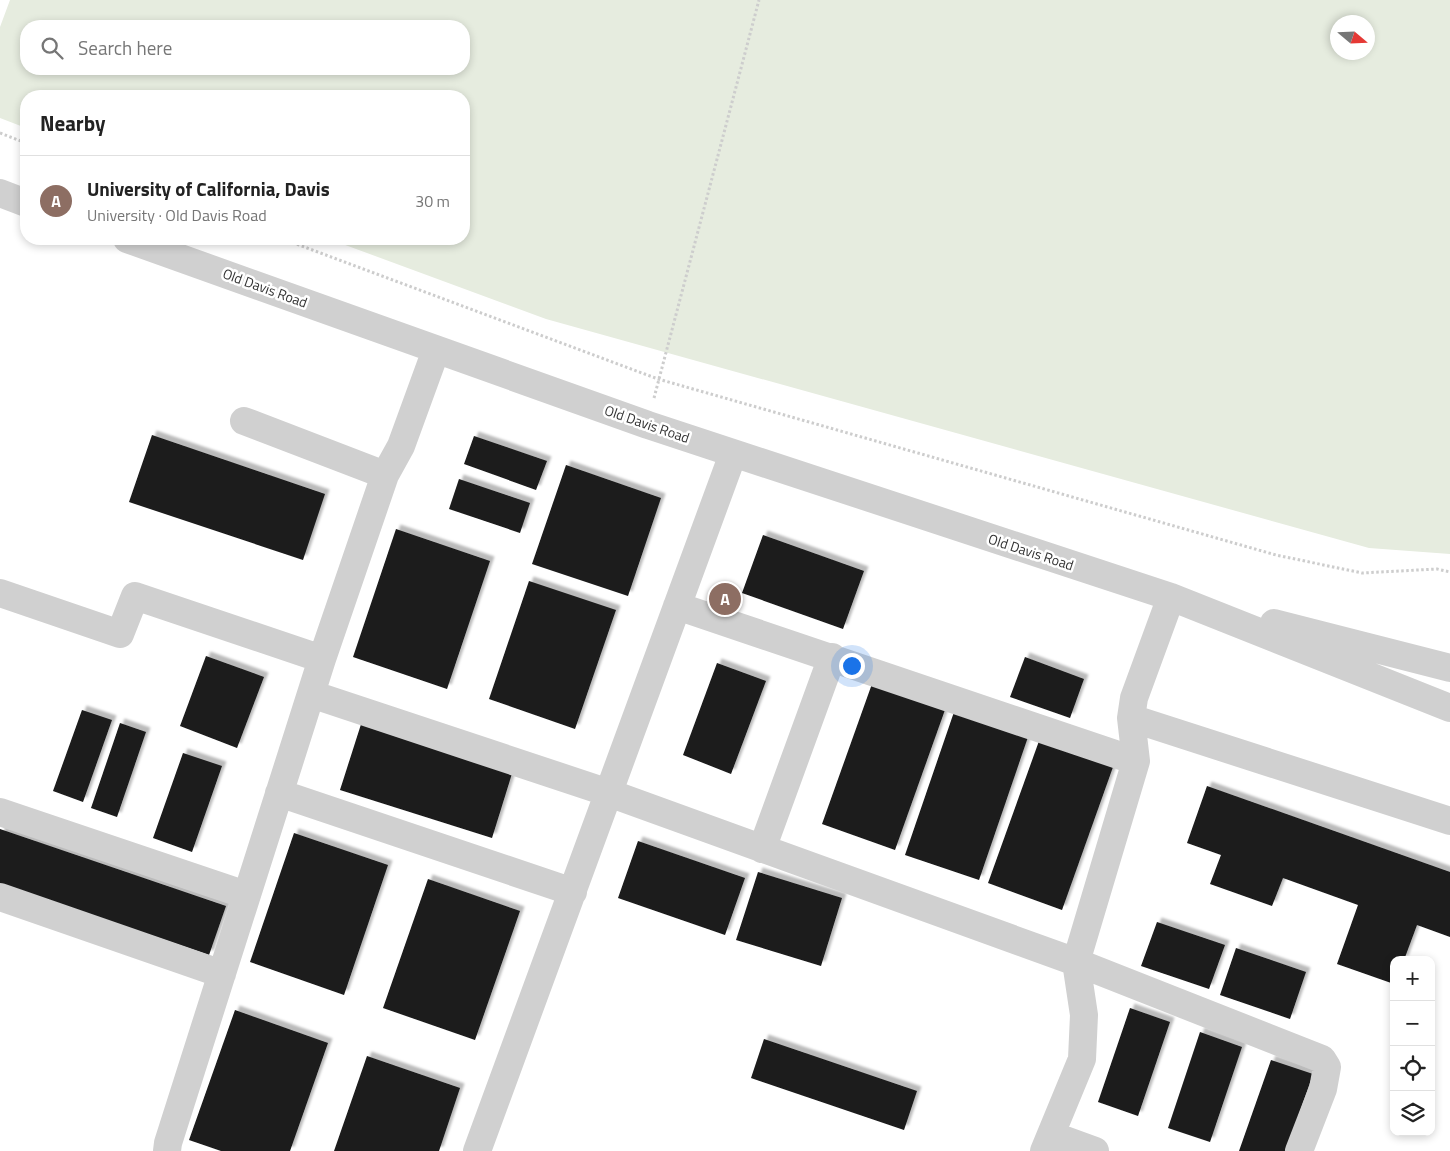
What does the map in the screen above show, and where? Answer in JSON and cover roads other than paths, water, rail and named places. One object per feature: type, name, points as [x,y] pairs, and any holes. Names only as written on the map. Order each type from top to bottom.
[{"type":"street","points":[[0,193],[20,200]]},
{"type":"street","name":"Old Davis Road","points":[[144,245],[648,425],[1171,597],[1450,708]]},
{"type":"street","points":[[167,1151],[246,895],[322,659],[385,475],[401,446],[436,350]]},
{"type":"street","points":[[244,421],[385,475]]},
{"type":"street","points":[[477,1151],[733,454]]},
{"type":"street","points":[[0,593],[120,634],[135,596],[322,659]]},
{"type":"street","points":[[1095,1151],[1048,1143],[1082,1059],[1084,1015],[1076,962],[1136,761],[1131,718],[1134,698],[1171,597]]},
{"type":"street","name":"Old Davis Road","points":[[1171,597],[1450,668]]},
{"type":"street","points":[[677,606],[1136,761]]},
{"type":"street","points":[[762,849],[832,657]]},
{"type":"street","points":[[311,694],[609,793],[1076,962],[1322,1059],[1327,1067],[1323,1089],[1299,1151]]},
{"type":"street","points":[[1131,718],[1450,821]]},
{"type":"street","points":[[279,793],[573,892]]},
{"type":"street","points":[[0,812],[246,895]]},
{"type":"street","points":[[0,897],[222,974]]},
{"type":"place","name":"University of California, Davis","points":[[725,599]]}]
